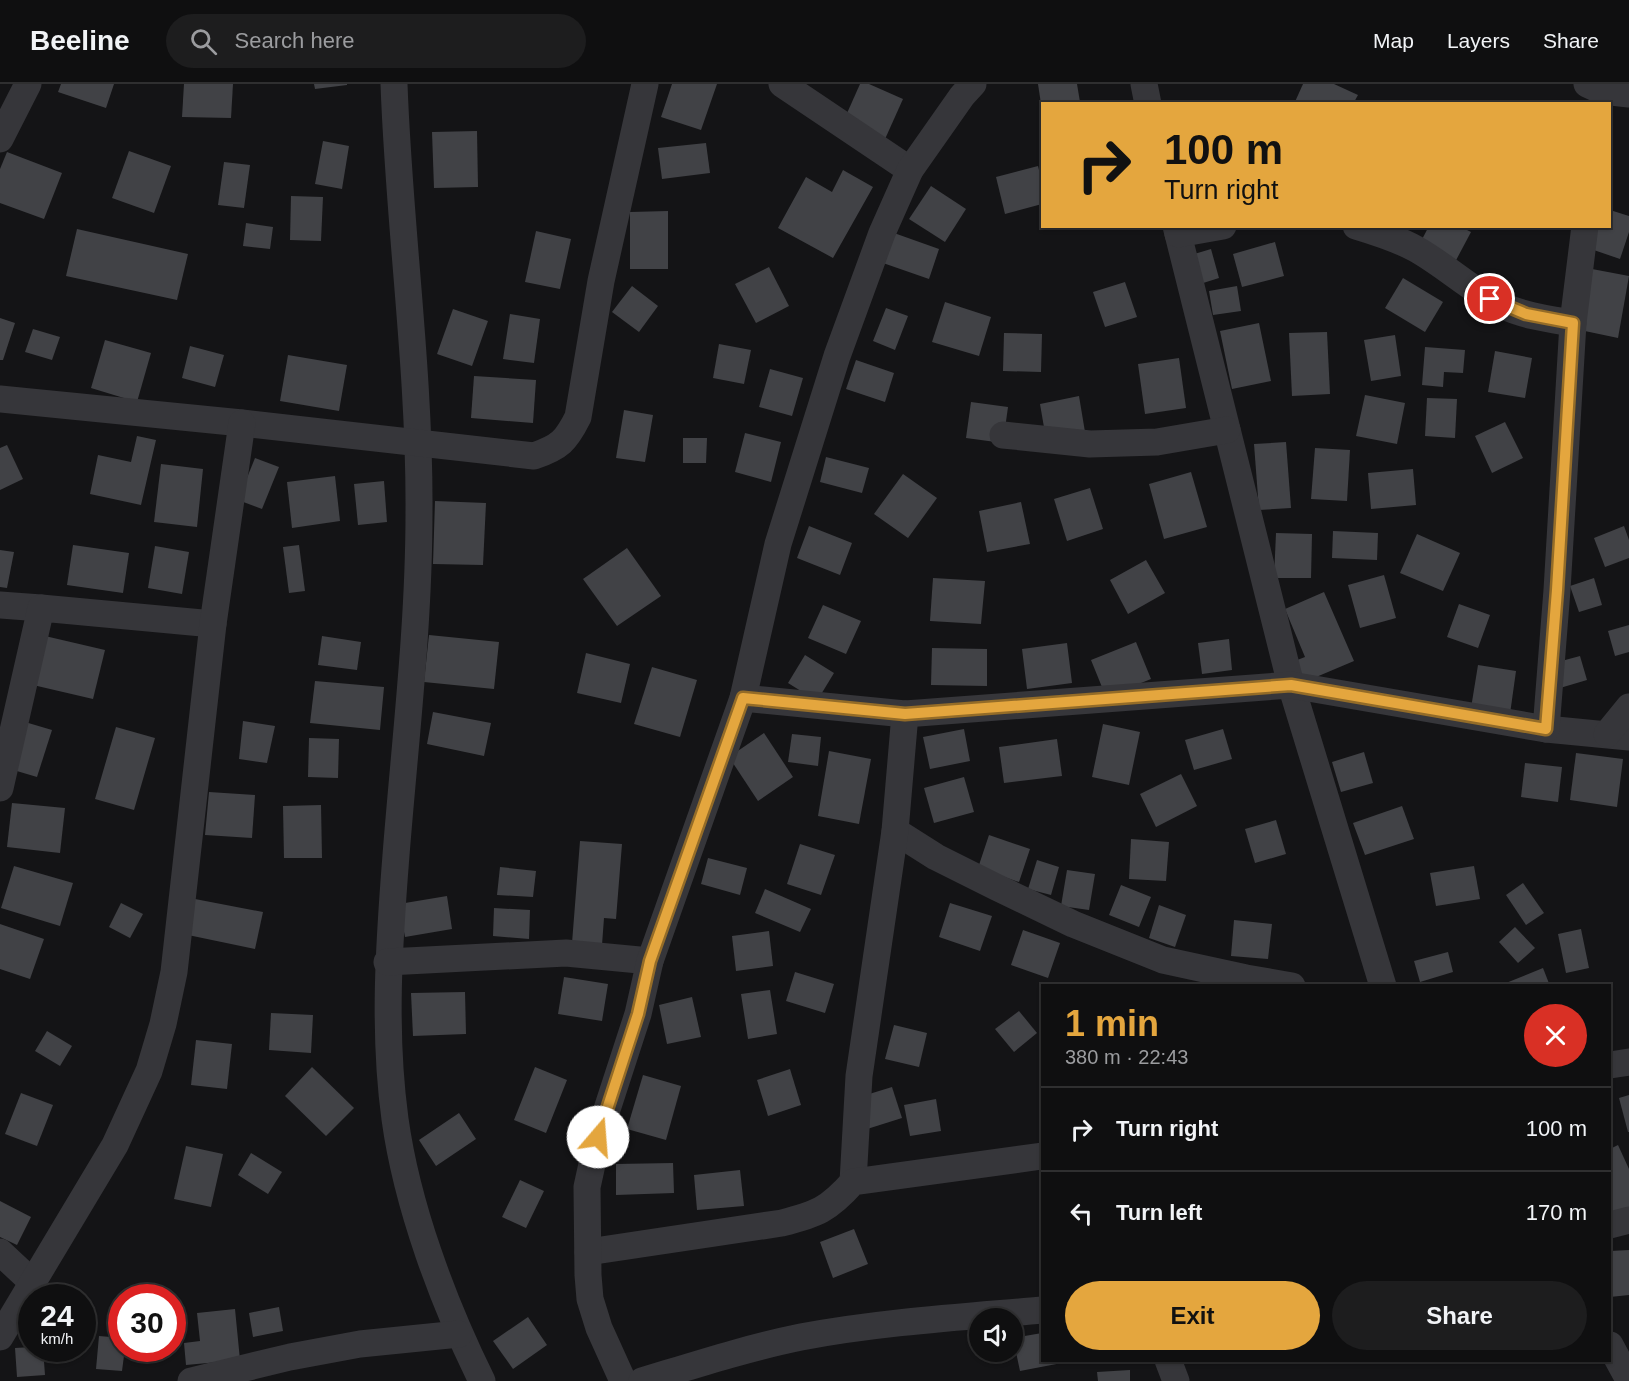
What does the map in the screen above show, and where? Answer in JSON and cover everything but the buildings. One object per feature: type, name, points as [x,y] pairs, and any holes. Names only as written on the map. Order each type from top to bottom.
[{"type":"street","points":[[0,139],[28,84]]},
{"type":"street","points":[[394,84],[418,443],[419,512],[417,595],[387,962],[387,1042],[395,1121],[412,1203],[459,1334],[482,1381]]},
{"type":"street","points":[[0,399],[242,423],[534,456],[555,449],[570,433],[578,417],[602,280],[645,84]]},
{"type":"street","points":[[782,84],[910,170]]},
{"type":"street","points":[[623,1381],[599,1328],[590,1299],[587,1187],[598,1137],[638,1014],[650,961],[743,698],[778,544],[837,356],[882,232],[910,170],[973,84]]},
{"type":"street","points":[[1144,84],[1148,102]]},
{"type":"street","points":[[1598,91],[1629,94]]},
{"type":"street","points":[[1200,228],[1177,230],[1291,685],[1382,984]]},
{"type":"street","points":[[1363,228],[1416,249],[1478,292],[1503,306],[1526,314],[1573,323]]},
{"type":"street","points":[[1546,729],[1573,323],[1585,228]]},
{"type":"street","points":[[0,1337],[115,1145],[149,1071],[163,1024],[174,972],[213,624],[242,423]]},
{"type":"street","points":[[1003,435],[1090,444],[1157,442],[1227,430]]},
{"type":"street","points":[[0,605],[213,624]]},
{"type":"street","points":[[0,788],[41,608]]},
{"type":"street","points":[[743,698],[905,714],[1291,685],[1546,729],[1618,736],[1629,707]]},
{"type":"street","points":[[588,1252],[782,1223],[811,1216],[836,1201],[853,1182],[859,1076],[895,831],[905,714]]},
{"type":"street","points":[[895,831],[936,857],[996,887],[1073,924],[1163,960],[1280,984]]},
{"type":"street","points":[[387,962],[566,953],[650,961]]},
{"type":"street","points":[[1611,1065],[1629,1062]]},
{"type":"street","points":[[853,1182],[1041,1156]]},
{"type":"street","points":[[1611,1225],[1629,1220]]},
{"type":"street","points":[[0,1252],[32,1282]]},
{"type":"street","points":[[642,1381],[716,1358],[801,1337],[910,1322],[1041,1310]]},
{"type":"street","points":[[191,1381],[290,1357],[360,1344],[459,1334]]},
{"type":"street","points":[[1611,1348],[1629,1380]]},
{"type":"street","points":[[1169,1362],[1176,1381]]},
{"type":"route","points":[[598,1137],[638,1014],[650,961],[743,698],[905,714],[1291,685],[1546,729],[1573,323],[1526,314],[1490,299]]}]
